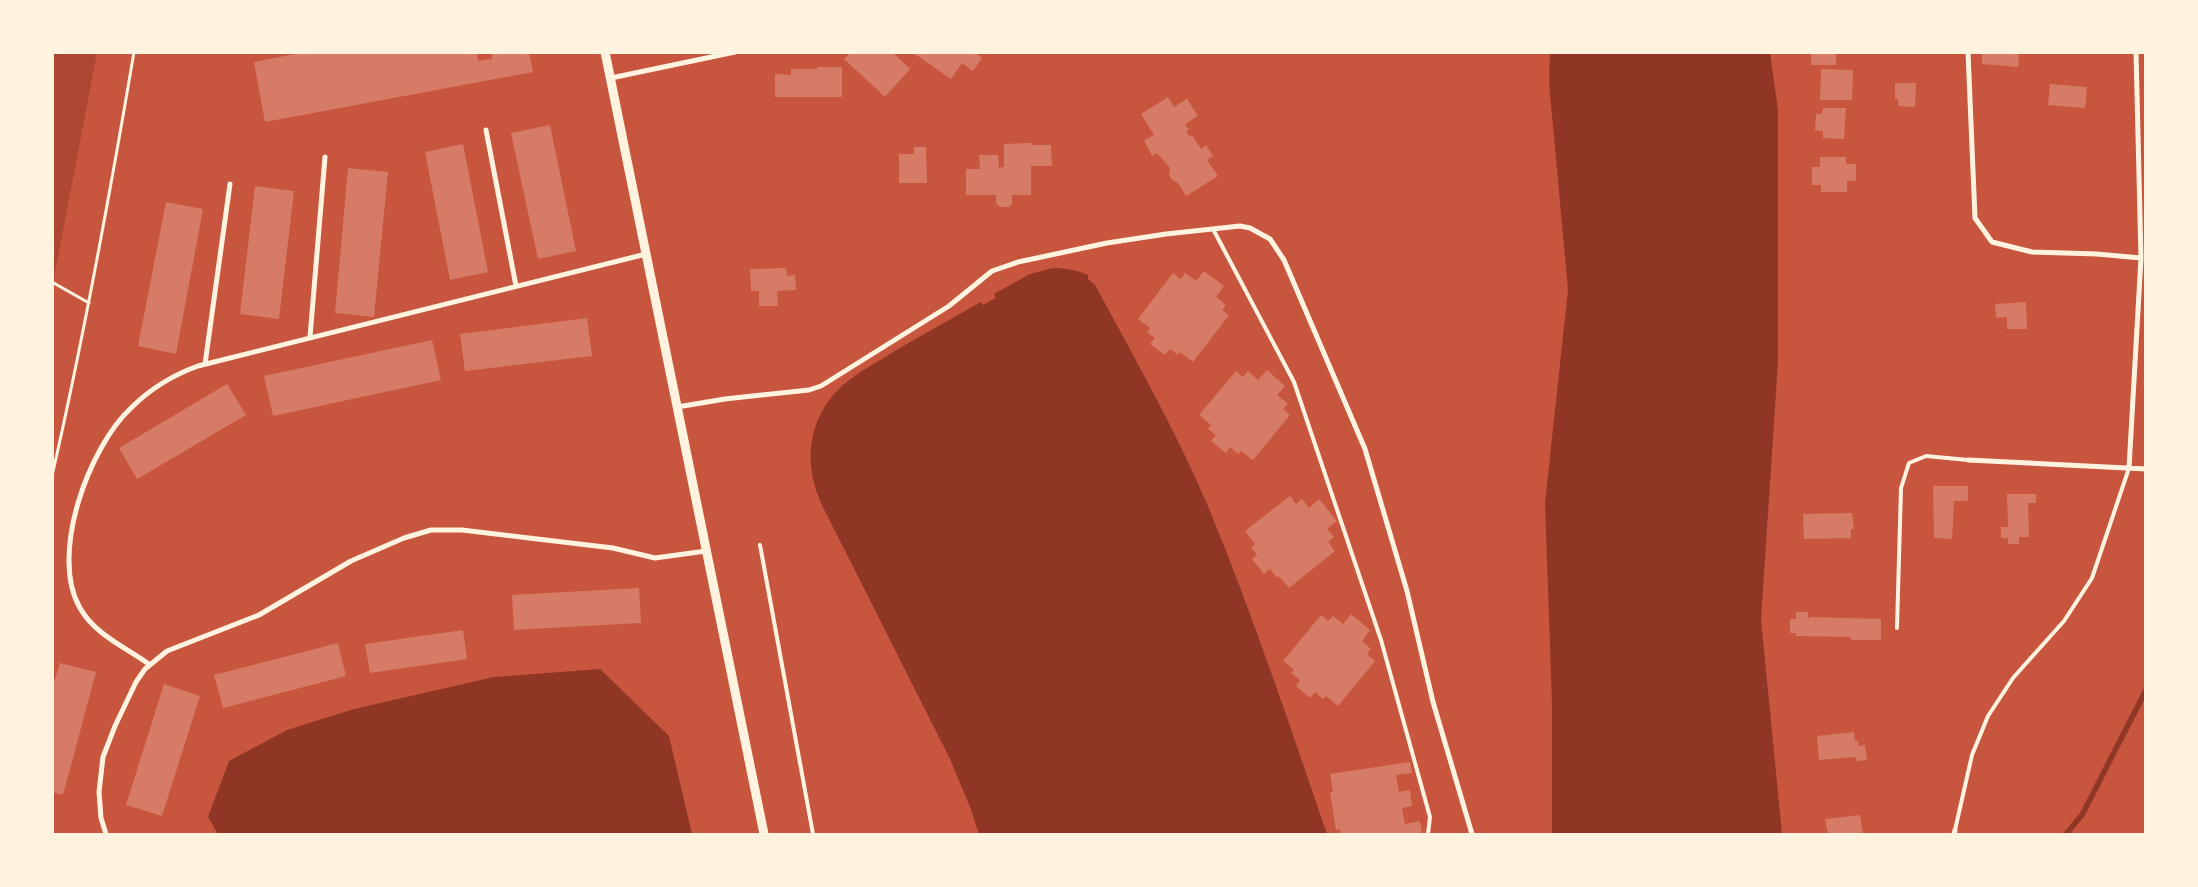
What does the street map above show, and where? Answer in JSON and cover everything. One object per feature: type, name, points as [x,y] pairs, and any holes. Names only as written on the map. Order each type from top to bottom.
[{"type":"street","points":[[605,52],[764,834]]},
{"type":"street","points":[[611,78],[735,52]]},
{"type":"street","points":[[1968,52],[1975,218],[1992,242],[2032,252],[2097,254],[2141,258]]},
{"type":"street","points":[[2129,468],[2141,258],[2136,52]]},
{"type":"street","points":[[486,130],[516,286]]},
{"type":"street","points":[[310,338],[325,158]]},
{"type":"street","points":[[206,364],[230,184]]},
{"type":"street","points":[[677,407],[725,398],[808,390],[821,386],[949,306],[981,278],[1004,266],[1107,243],[1240,226],[1250,228],[1270,239],[1284,260],[1365,449],[1407,591],[1433,702],[1472,834]]},
{"type":"street","points":[[150,665],[106,636],[91,623],[79,607],[72,588],[69,568],[74,518],[82,489],[94,461],[109,434],[126,412],[151,390],[166,380],[191,368],[646,254]]},
{"type":"street","points":[[1968,460],[2146,469]]},
{"type":"street","points":[[106,834],[101,818],[98,792],[103,757],[114,726],[136,682],[150,665],[167,651],[259,615],[351,561],[404,538],[431,530],[462,530],[613,548],[655,558],[706,551]]},
{"type":"lane","points":[[1213,229],[1294,382],[1381,640],[1430,817],[1428,834]]},
{"type":"lane","points":[[1897,628],[1901,488],[1909,463],[1926,456],[1968,460]]},
{"type":"lane","points":[[1954,832],[1972,756],[1988,716],[2013,678],[2064,621],[2092,578],[2129,468]]},
{"type":"lane","points":[[760,545],[813,834]]},
{"type":"path","points":[[52,476],[89,303],[134,52]]},
{"type":"path","points":[[52,282],[89,303]]},
{"type":"shaded area","points":[[53,53],[97,53],[53,283]]},
{"type":"shaded area","points":[[1550,53],[1770,53],[1778,110],[1778,362],[1761,619],[1782,834],[1552,834],[1552,704],[1545,503],[1568,290],[1549,82]]},
{"type":"shaded area","points":[[1053,268],[1062,268],[1088,275],[1088,279],[1095,285],[1154,393],[1195,476],[1270,668],[1327,834],[979,834],[950,759],[821,503],[815,488],[812,472],[812,442],[815,427],[821,413],[830,399],[854,376],[981,302],[983,305],[996,298],[994,294],[1030,274]]},
{"type":"shaded area","points":[[600,669],[669,736],[692,834],[218,834],[208,817],[229,761],[287,730],[354,709],[494,677]]},
{"type":"building","points":[[305,52],[477,52],[478,61],[492,59],[491,52],[529,52],[533,72],[265,122],[254,62]]},
{"type":"building","points":[[851,52],[892,52],[910,69],[885,97],[844,59]]},
{"type":"building","points":[[912,52],[975,52],[982,58],[973,71],[962,63],[951,79]]},
{"type":"building","points":[[1811,52],[1836,52],[1836,65],[1811,65]]},
{"type":"building","points":[[1982,52],[2019,52],[2018,67],[1982,64]]},
{"type":"building","points":[[817,67],[842,67],[842,97],[775,97],[775,74],[791,75],[791,69],[817,69]]},
{"type":"building","points":[[1821,69],[1853,70],[1852,100],[1820,100]]},
{"type":"building","points":[[1895,83],[1916,83],[1915,107],[1898,106],[1898,99],[1895,99]]},
{"type":"building","points":[[2050,84],[2087,87],[2085,108],[2048,105]]},
{"type":"building","points":[[1168,97],[1174,107],[1187,99],[1198,116],[1185,124],[1189,130],[1186,131],[1190,137],[1192,135],[1201,149],[1206,145],[1213,156],[1207,160],[1218,176],[1186,196],[1178,183],[1172,180],[1169,175],[1170,168],[1157,153],[1152,156],[1144,140],[1154,135],[1141,114]]},
{"type":"building","points":[[1823,108],[1846,108],[1844,139],[1823,138],[1823,131],[1815,130],[1816,114],[1822,114]]},
{"type":"building","points":[[550,125],[576,251],[538,259],[511,133]]},
{"type":"building","points":[[1031,143],[1031,145],[1051,145],[1052,166],[1031,166],[1031,195],[1012,195],[1012,204],[1009,207],[1000,207],[996,203],[996,195],[966,195],[966,169],[980,169],[979,155],[998,155],[999,168],[1004,167],[1004,144]]},
{"type":"building","points":[[463,144],[488,272],[450,280],[425,152]]},
{"type":"building","points":[[914,147],[926,147],[927,183],[899,183],[899,154],[914,154]]},
{"type":"building","points":[[1820,157],[1846,157],[1846,164],[1856,164],[1856,181],[1847,181],[1847,192],[1821,192],[1821,185],[1812,185],[1812,167],[1820,167]]},
{"type":"building","points":[[348,168],[388,172],[374,317],[335,313]]},
{"type":"building","points":[[255,186],[294,191],[279,319],[240,314]]},
{"type":"building","points":[[166,202],[203,209],[176,354],[138,346]]},
{"type":"building","points":[[786,268],[787,276],[795,275],[796,290],[777,291],[778,306],[759,306],[759,291],[751,291],[750,269]]},
{"type":"building","points":[[1204,271],[1224,286],[1216,297],[1226,305],[1222,310],[1229,315],[1193,362],[1180,352],[1178,355],[1170,349],[1165,355],[1150,344],[1155,338],[1147,332],[1150,328],[1138,319],[1173,273],[1181,279],[1185,273],[1196,281]]},
{"type":"building","points":[[2026,302],[2027,329],[2007,329],[2007,317],[1996,318],[1995,304]]},
{"type":"building","points":[[587,318],[592,356],[465,371],[460,334]]},
{"type":"building","points":[[432,340],[441,380],[273,416],[264,376]]},
{"type":"building","points":[[1267,370],[1285,386],[1277,395],[1288,404],[1283,409],[1290,415],[1253,460],[1241,451],[1238,454],[1230,447],[1226,453],[1211,441],[1216,435],[1208,429],[1211,425],[1199,415],[1236,371],[1243,377],[1248,371],[1258,380]]},
{"type":"building","points":[[227,384],[246,415],[137,479],[119,448]]},
{"type":"building","points":[[1933,486],[1968,486],[1968,501],[1954,501],[1952,539],[1934,538]]},
{"type":"building","points":[[2007,494],[2036,494],[2036,503],[2028,503],[2029,537],[2019,537],[2019,544],[2008,544],[2008,538],[2001,538],[2001,527],[2008,527]]},
{"type":"building","points":[[1290,496],[1296,504],[1302,499],[1309,508],[1319,499],[1337,521],[1327,529],[1334,537],[1328,542],[1335,551],[1289,588],[1270,569],[1264,574],[1252,559],[1257,555],[1251,547],[1255,544],[1245,531]]},
{"type":"building","points":[[1852,513],[1854,529],[1851,529],[1851,538],[1804,539],[1803,514]]},
{"type":"building","points":[[639,588],[641,623],[514,630],[512,595]]},
{"type":"building","points":[[1796,612],[1808,612],[1808,619],[1810,617],[1881,619],[1881,640],[1851,640],[1851,637],[1796,636],[1796,633],[1790,633],[1790,619],[1796,619]]},
{"type":"building","points":[[1351,614],[1370,630],[1362,641],[1371,649],[1367,654],[1375,661],[1338,706],[1326,696],[1323,699],[1315,692],[1310,698],[1296,686],[1300,680],[1291,673],[1294,670],[1283,661],[1321,615],[1328,621],[1333,616],[1343,624]]},
{"type":"building","points":[[463,630],[467,659],[370,673],[365,644]]},
{"type":"building","points":[[338,643],[346,676],[223,708],[214,675]]},
{"type":"building","points":[[60,663],[96,672],[63,795],[52,792],[52,689]]},
{"type":"building","points":[[164,684],[200,696],[162,816],[126,805]]},
{"type":"building","points":[[1854,732],[1855,741],[1858,741],[1858,746],[1865,745],[1867,760],[1856,761],[1856,757],[1819,760],[1817,736]]},
{"type":"building","points":[[1410,762],[1412,773],[1396,775],[1399,792],[1410,790],[1412,806],[1402,808],[1405,824],[1420,821],[1422,833],[1341,834],[1340,829],[1336,830],[1330,792],[1333,792],[1330,774]]},
{"type":"building","points":[[1860,815],[1863,834],[1828,834],[1825,819]]},
{"type":"waterway","points":[[2066,834],[2082,815],[2146,690]]}]
